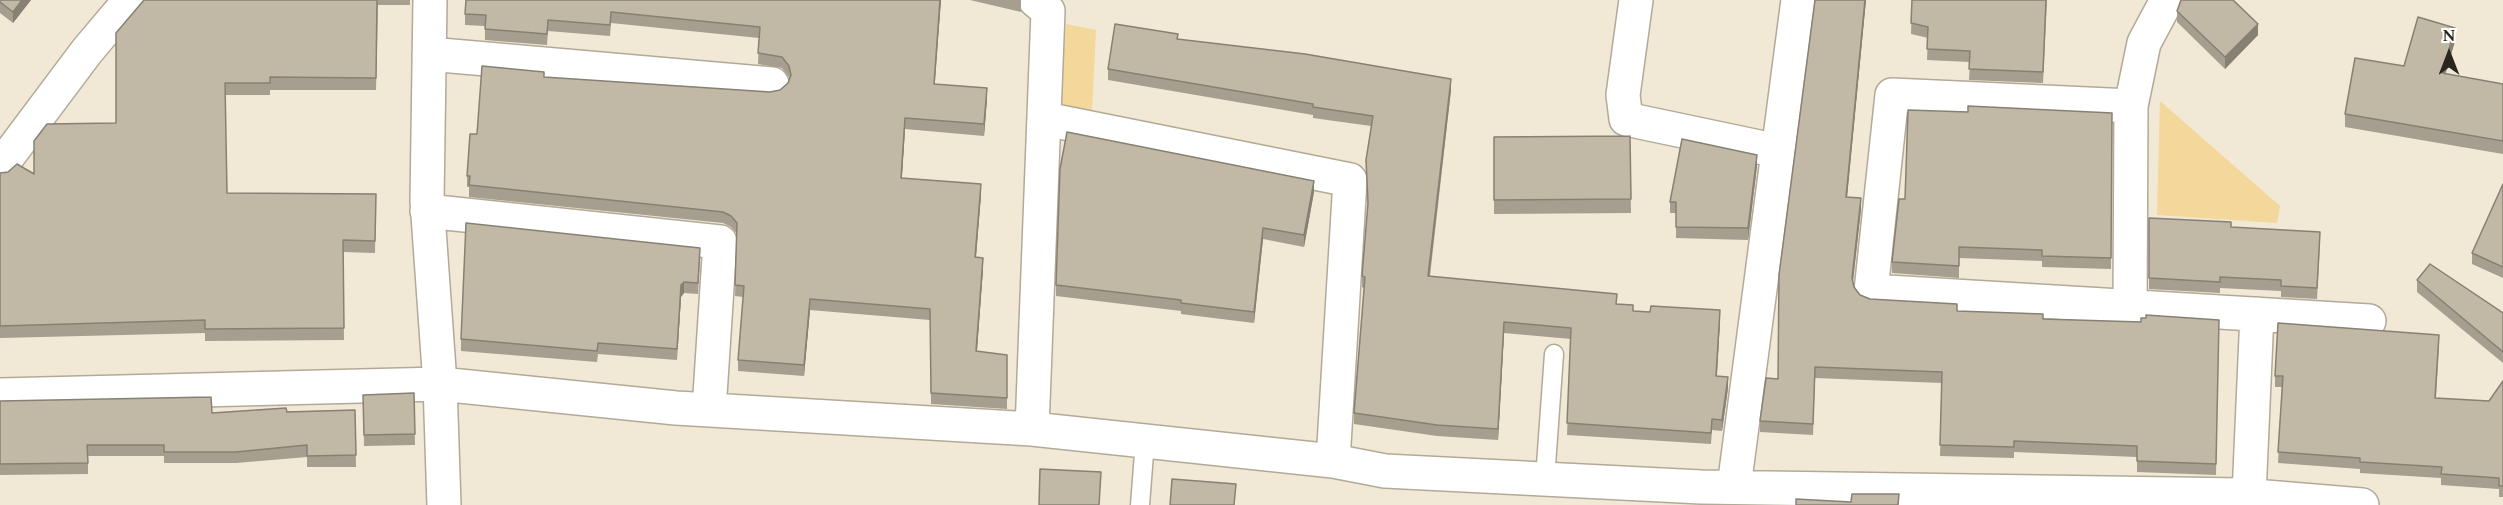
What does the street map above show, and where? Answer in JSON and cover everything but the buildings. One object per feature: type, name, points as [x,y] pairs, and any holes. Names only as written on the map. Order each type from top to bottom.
[{"type":"street","points":[[6,147],[130,0]]},
{"type":"street","points":[[430,0],[428,212],[440,384],[444,505]]},
{"type":"street","points":[[1032,429],[1048,11],[1035,0]]},
{"type":"street","points":[[1635,0],[1623,95],[1626,119],[1778,151]]},
{"type":"street","points":[[1734,487],[1798,0]]},
{"type":"street","points":[[2130,307],[2131,106],[2144,43],[2167,0]]},
{"type":"street","points":[[429,54],[772,84]]},
{"type":"street","points":[[2131,106],[1892,96],[1871,291],[2369,321]]},
{"type":"street","points":[[1045,119],[1350,180],[1333,461]]},
{"type":"street","points":[[428,212],[720,242],[710,410]]},
{"type":"street","points":[[2249,495],[2257,314]]},
{"type":"street","points":[[0,395],[440,384],[710,410],[1032,429],[1333,461],[1385,471],[1545,478],[1701,496],[1734,487],[2249,495],[2362,505]]},
{"type":"lane","points":[[1545,478],[1554,354]]},
{"type":"lane","points":[[1140,505],[1145,441]]},
{"type":"shaded area","points":[[1066,24],[1096,30],[1092,110],[1059,108]]},
{"type":"shaded area","points":[[2160,101],[2280,206],[2277,223],[2157,215]]}]
